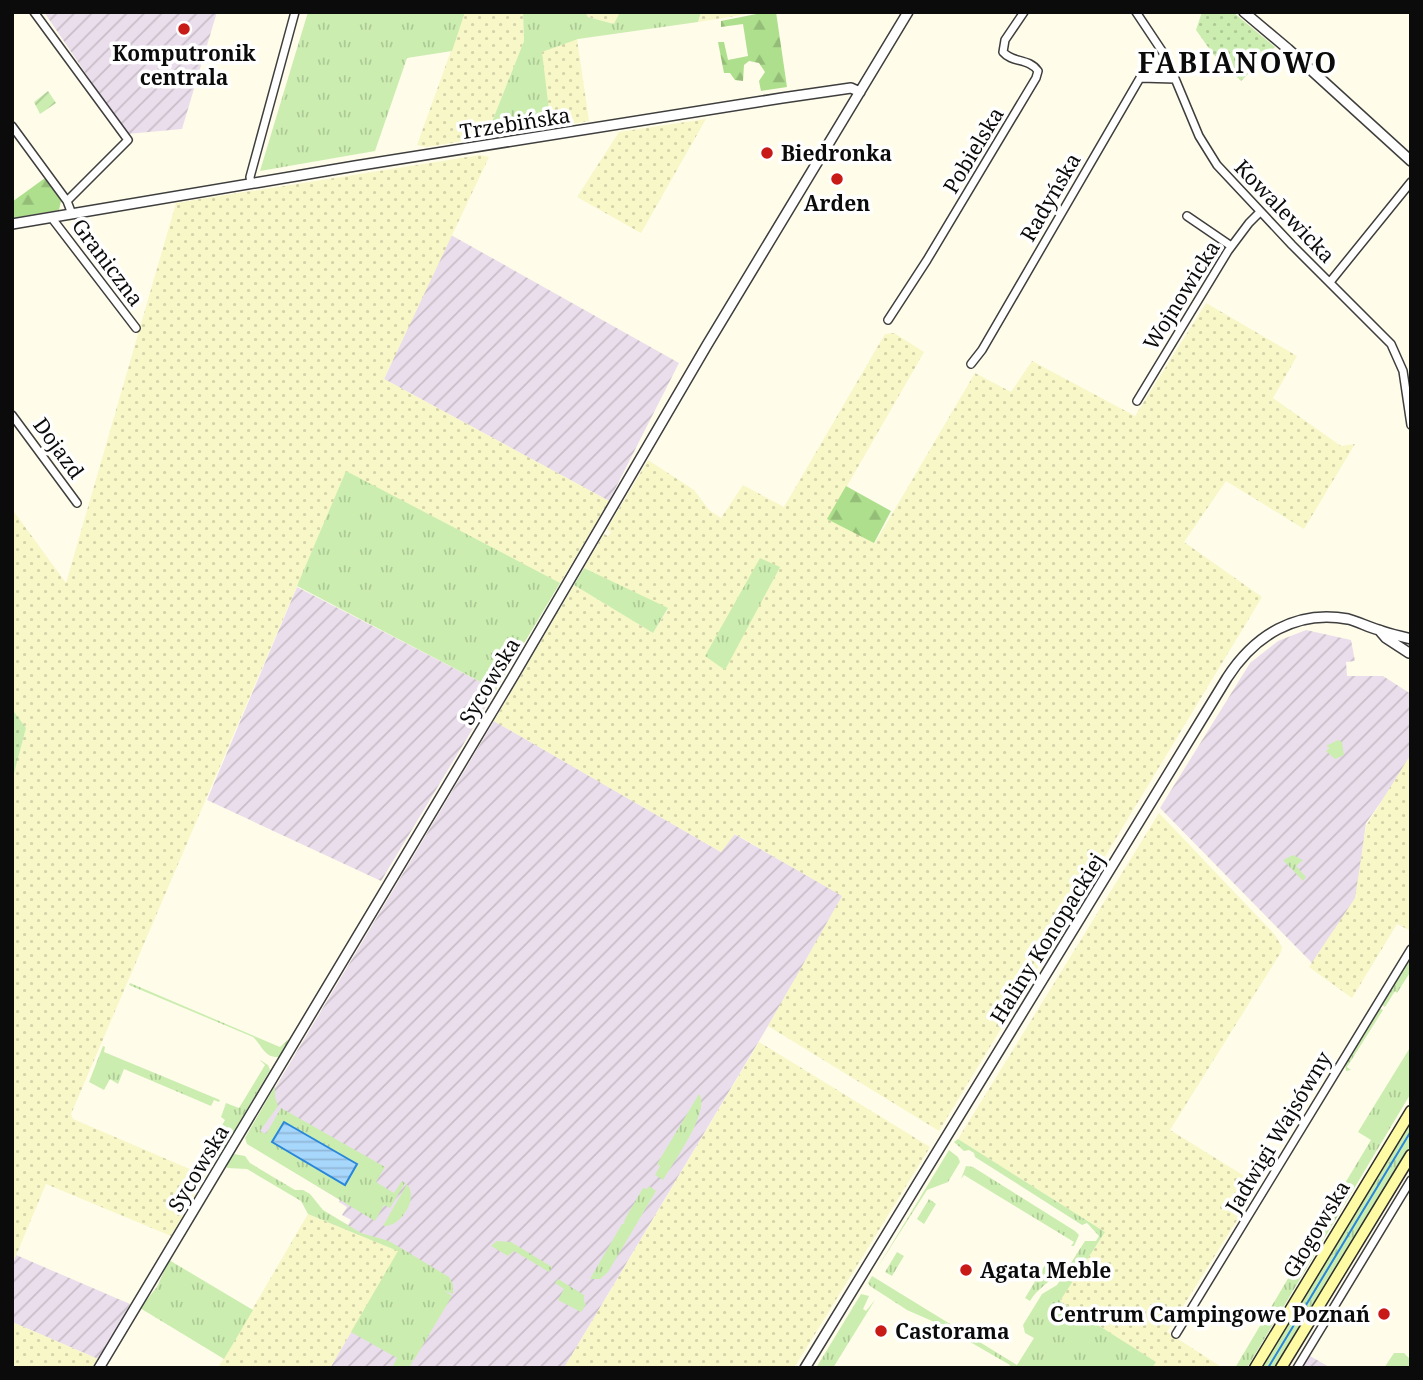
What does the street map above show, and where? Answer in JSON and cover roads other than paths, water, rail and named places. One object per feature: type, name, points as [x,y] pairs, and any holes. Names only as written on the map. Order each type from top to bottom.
[{"type":"main road","name":"Głogowska","points":[[1255,1368],[1411,1111]]},
{"type":"main road","name":"Głogowska","points":[[1282,1368],[1411,1154]]},
{"type":"street","points":[[34,12],[128,140],[67,201]]},
{"type":"street","points":[[251,183],[250,177],[295,12]]},
{"type":"street","name":"Sycowska","points":[[99,1368],[908,12]]},
{"type":"street","name":"Pobielska","points":[[888,320],[928,260],[1036,78],[1038,71],[1032,64],[1010,58],[1003,52],[1005,40],[1024,12]]},
{"type":"street","name":"Kowalewicka","points":[[1136,12],[1163,52],[1206,149],[1226,177],[1383,334],[1395,350],[1405,379],[1411,425]]},
{"type":"street","points":[[1244,12],[1411,161]]},
{"type":"street","name":"Radyńska","points":[[971,363],[982,350],[1140,78],[1175,79]]},
{"type":"street","name":"Trzebińska","points":[[12,224],[251,183],[851,88],[860,92]]},
{"type":"street","points":[[12,126],[67,201],[72,214]]},
{"type":"street","points":[[1330,282],[1411,182]]},
{"type":"street","name":"Wojnowicka","points":[[1138,401],[1231,246],[1260,212]]},
{"type":"street","points":[[1187,216],[1231,246]]},
{"type":"street","name":"Graniczna","points":[[51,217],[136,328]]},
{"type":"street","name":"Dojazd","points":[[12,415],[77,503]]},
{"type":"street","name":"Haliny Konopackiej","points":[[805,1368],[1240,659],[1272,631],[1309,618],[1339,618],[1360,622],[1380,631],[1411,639]]},
{"type":"street","name":"Haliny Konopackiej","points":[[1380,631],[1410,653]]},
{"type":"street","name":"Jadwigi Wajsówny","points":[[1176,1334],[1411,949]]},
{"type":"street","points":[[1297,1368],[1411,1180]]},
{"type":"water","points":[[284,1122],[357,1164],[345,1185],[272,1142]]},
{"type":"waterway","points":[[1268,1368],[1411,1131]]},
{"type":"place","name":"Komputronik centrala","points":[[184,29]]},
{"type":"place","name":"Biedronka","points":[[767,153]]},
{"type":"place","name":"Arden","points":[[837,179]]},
{"type":"place","name":"Agata Meble","points":[[966,1270]]},
{"type":"place","name":"Centrum Campingowe Poznań","points":[[1384,1314]]},
{"type":"place","name":"Castorama","points":[[881,1331]]},
{"type":"district","name":"FABIANOWO","points":[[1238,62]]}]
